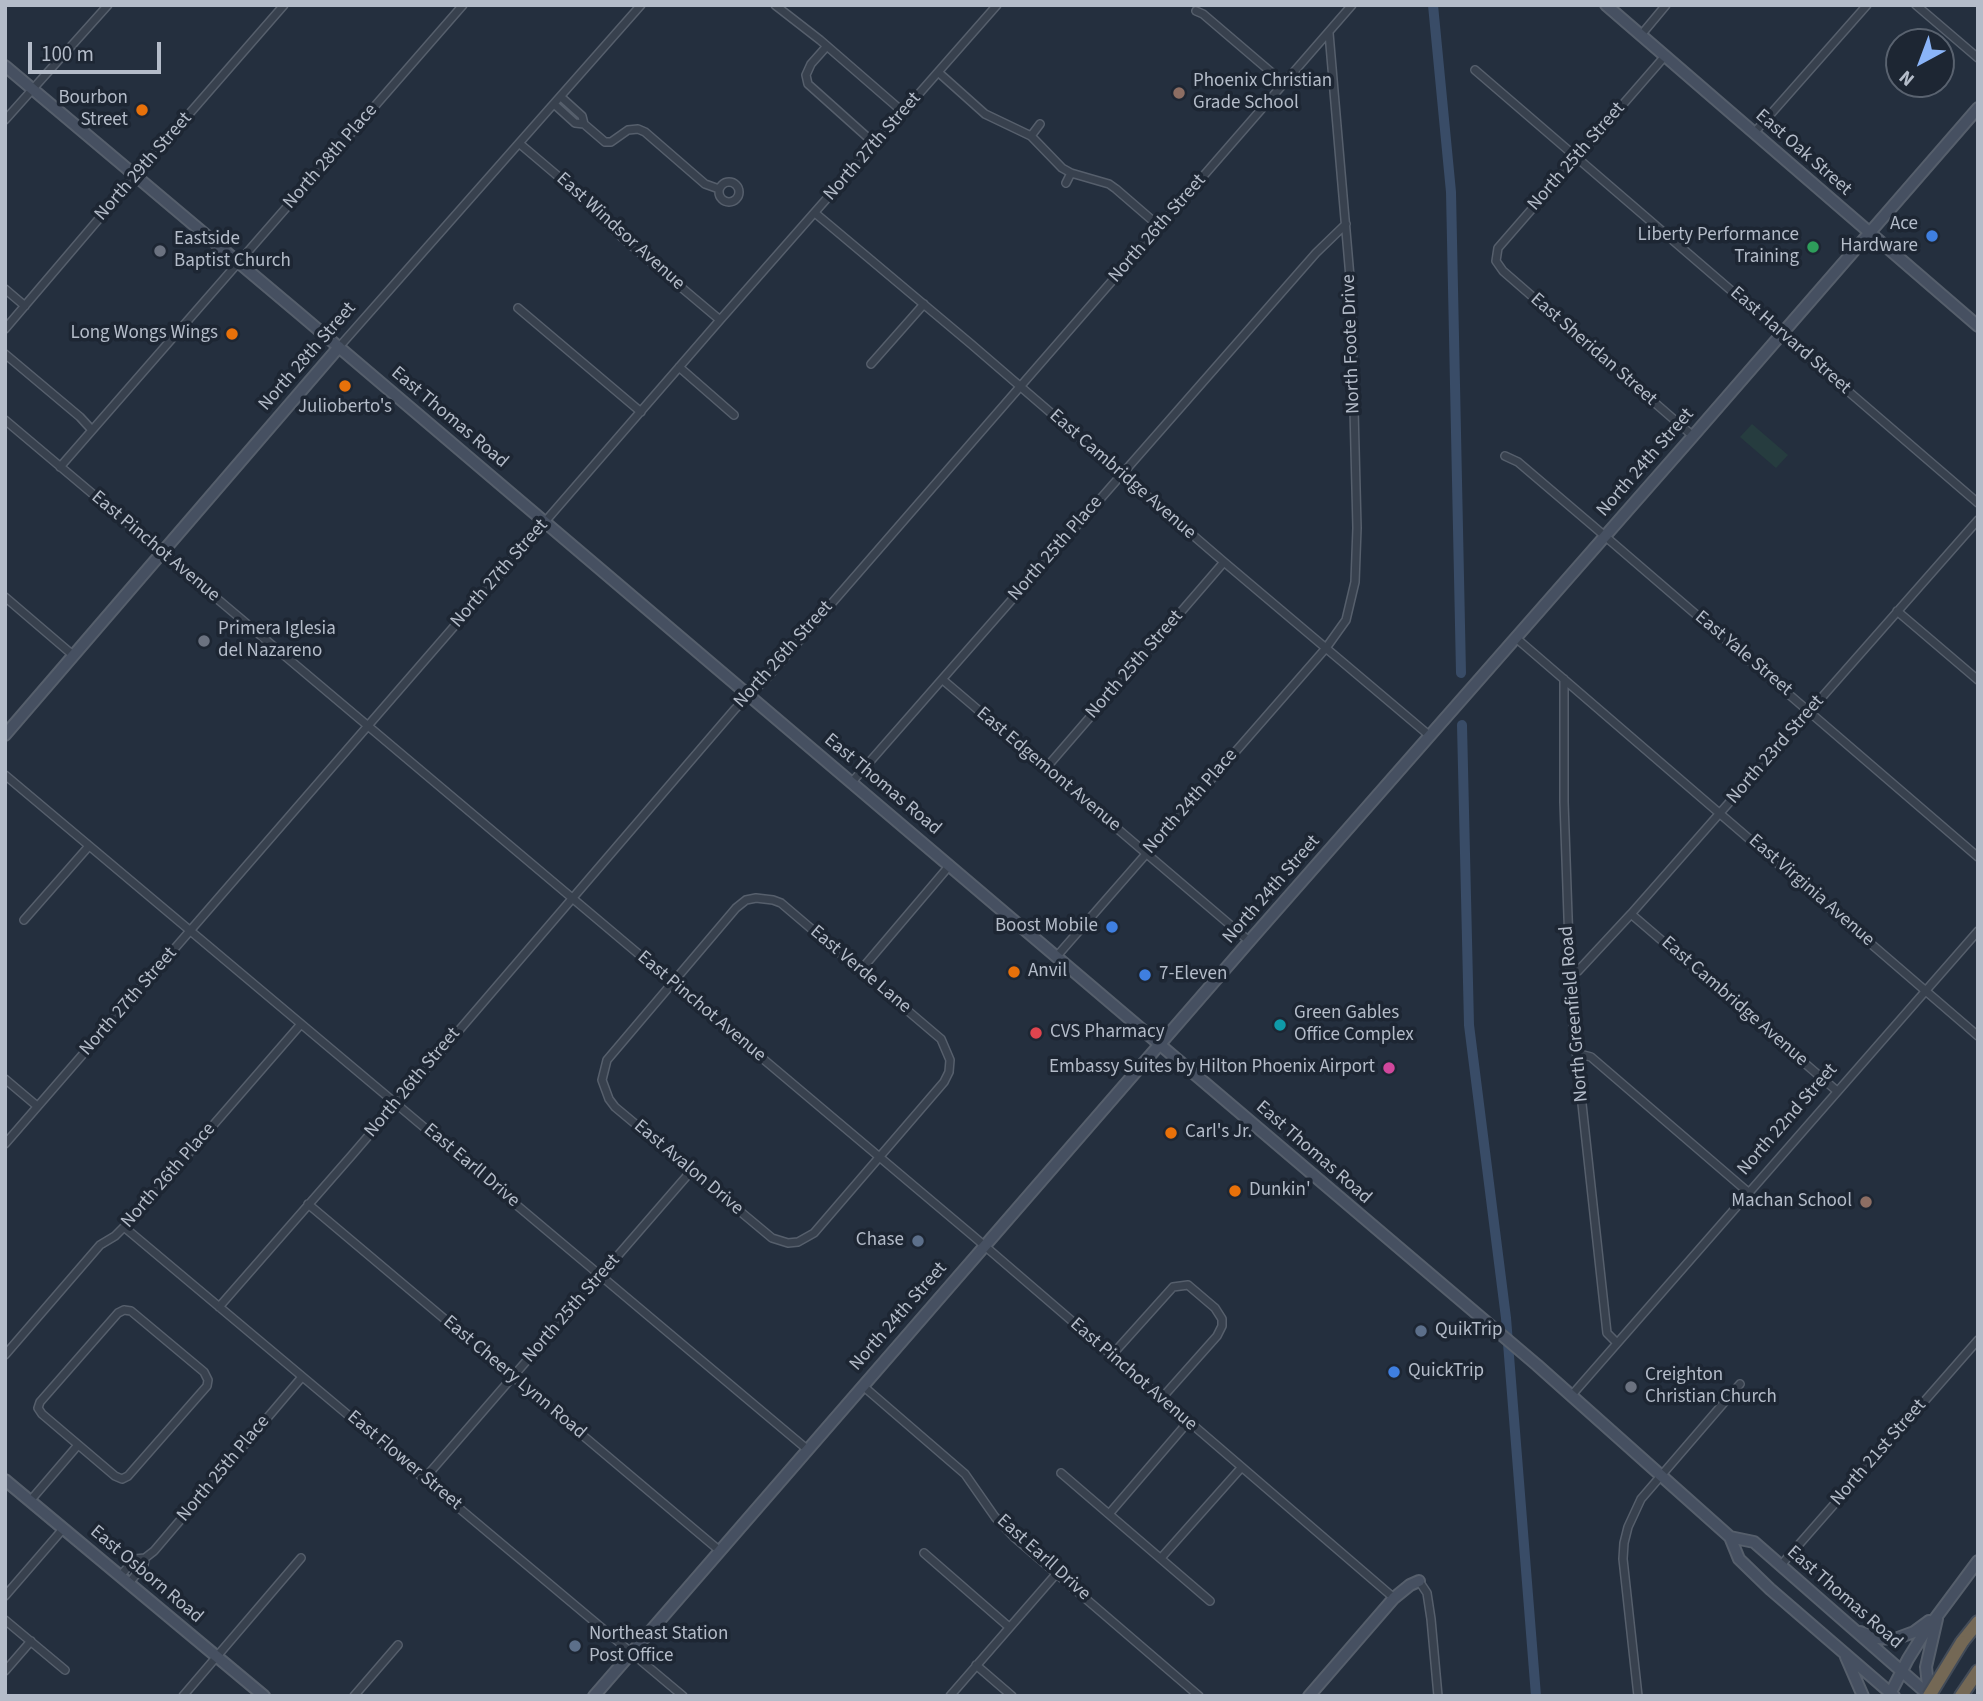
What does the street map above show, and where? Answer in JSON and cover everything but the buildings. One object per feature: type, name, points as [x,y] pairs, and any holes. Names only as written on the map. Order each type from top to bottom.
[{"type":"highway","points":[[1928,1695],[1978,1622]]},
{"type":"highway","points":[[1961,1696],[1978,1671]]},
{"type":"main road","name":"East Oak Street","points":[[1606,5],[1868,233],[1976,320]]},
{"type":"main road","name":"East Thomas Road","points":[[5,66],[950,865],[1571,1395],[1730,1537],[1739,1559],[1891,1695]]},
{"type":"main road","name":"North 24th Street","points":[[594,1696],[1978,108]]},
{"type":"main road","name":"North 28th Street","points":[[5,735],[339,347]]},
{"type":"main road","name":"East Osborn Road","points":[[5,1480],[264,1696]]},
{"type":"main road","name":"East Thomas Road","points":[[1730,1537],[1754,1542],[1928,1695]]},
{"type":"main road","points":[[1891,1695],[1901,1671],[1978,1561]]},
{"type":"main road","points":[[1309,1696],[1394,1598],[1419,1581]]},
{"type":"main road","points":[[1850,1626],[1868,1636],[1895,1639],[1914,1632],[1938,1616]]},
{"type":"main road","points":[[1928,1695],[1926,1667],[1938,1616]]},
{"type":"main road","points":[[1845,1655],[1863,1696]]},
{"type":"street","points":[[5,120],[108,5]]},
{"type":"street","name":"North 29th Street","points":[[5,329],[284,5]]},
{"type":"street","name":"North 28th Place","points":[[60,467],[463,5]]},
{"type":"street","name":"North 28th Street","points":[[339,347],[641,5]]},
{"type":"street","points":[[775,5],[903,112]]},
{"type":"street","name":"North 27th Street","points":[[5,1144],[997,5]]},
{"type":"street","name":"North 26th Street","points":[[219,1307],[735,709],[765,680],[1352,5]]},
{"type":"street","points":[[1641,35],[1666,5]]},
{"type":"street","points":[[1754,133],[1867,5]]},
{"type":"street","points":[[1916,5],[1978,58]]},
{"type":"street","points":[[1196,11],[1203,14],[1285,84]]},
{"type":"street","name":"North Foote Drive","points":[[1326,648],[1346,621],[1355,582],[1357,528],[1351,289],[1329,33]]},
{"type":"street","points":[[827,46],[811,64],[806,75],[808,85],[875,144]]},
{"type":"street","name":"North 25th Street","points":[[1496,261],[1498,248],[1665,56]]},
{"type":"street","name":"East Harvard Street","points":[[1475,70],[1978,503]]},
{"type":"street","points":[[939,72],[985,114],[1031,136],[1062,168],[1108,184],[1160,228]]},
{"type":"street","points":[[561,97],[582,116],[584,124]]},
{"type":"street","points":[[554,104],[575,123],[584,124],[605,142],[611,142],[628,130],[638,129],[645,132],[705,184],[719,189]]},
{"type":"street","points":[[1031,136],[1040,124]]},
{"type":"street","name":"East Windsor Avenue","points":[[520,144],[582,197],[625,240],[720,320]]},
{"type":"street","points":[[1066,183],[1071,173]]},
{"type":"street","name":"East Cambridge Avenue","points":[[815,213],[1430,736]]},
{"type":"street","name":"North 25th Place","points":[[852,782],[1316,253],[1346,224]]},
{"type":"street","name":"East Sheridan Street","points":[[1496,261],[1503,271],[1693,436]]},
{"type":"street","points":[[5,289],[25,306]]},
{"type":"street","points":[[871,364],[924,304]]},
{"type":"street","points":[[518,308],[641,412]]},
{"type":"street","points":[[5,354],[91,429]]},
{"type":"street","points":[[679,367],[734,415]]},
{"type":"street","name":"East Pinchot Avenue","points":[[5,420],[985,1246],[1394,1598]]},
{"type":"street","name":"East Yale Street","points":[[1505,456],[1518,463],[1605,536],[1978,857]]},
{"type":"street","name":"North 23rd Street","points":[[1569,975],[1578,971],[1631,914],[1978,520]]},
{"type":"street","name":"North 25th Street","points":[[1046,768],[1224,562]]},
{"type":"street","points":[[5,597],[74,656]]},
{"type":"street","points":[[1897,611],[1978,680]]},
{"type":"street","name":"East Virginia Avenue","points":[[1516,638],[1978,1036]]},
{"type":"street","name":"North 24th Place","points":[[1057,956],[1326,648]]},
{"type":"street","name":"North Greenfield Road","points":[[1564,679],[1569,975],[1607,1333],[1617,1343]]},
{"type":"street","name":"East Edgemont Avenue","points":[[943,680],[1250,941]]},
{"type":"street","name":"East Earll Drive","points":[[5,775],[808,1450]]},
{"type":"street","points":[[24,920],[89,846]]},
{"type":"street","points":[[860,971],[950,865]]},
{"type":"street","name":"East Verde Lane","points":[[673,983],[736,908],[746,900],[773,900],[941,1039],[950,1060],[949,1072],[944,1082],[879,1158]]},
{"type":"street","name":"East Cambridge Avenue","points":[[1631,914],[1837,1091]]},
{"type":"street","name":"North 22nd Street","points":[[1571,1395],[1978,930]]},
{"type":"street","name":"East Avalon Drive","points":[[673,983],[607,1060],[602,1080],[615,1107],[772,1238],[788,1243],[798,1242],[814,1233],[879,1158]]},
{"type":"street","name":"North 26th Place","points":[[5,1354],[100,1245],[124,1227],[301,1024]]},
{"type":"street","points":[[1576,1053],[1591,1057],[1748,1192]]},
{"type":"street","points":[[5,1079],[37,1106]]},
{"type":"street","name":"North 25th Street","points":[[425,1479],[692,1170]]},
{"type":"street","name":"East Cheery Lynn Road","points":[[308,1205],[720,1551]]},
{"type":"street","name":"East Flower Street","points":[[124,1227],[683,1696]]},
{"type":"street","points":[[1111,1356],[1173,1287],[1188,1286],[1216,1308],[1222,1319],[1217,1336],[1161,1399]]},
{"type":"street","points":[[131,1311],[204,1372],[208,1380],[207,1386],[128,1476],[122,1479],[115,1476],[78,1445],[38,1408],[40,1402],[118,1312],[131,1311]]},
{"type":"street","name":"North 21st Street","points":[[1781,1565],[1978,1340]]},
{"type":"street","name":"North 25th Place","points":[[124,1580],[144,1565],[145,1558],[154,1551],[302,1377]]},
{"type":"street","points":[[1637,1696],[1623,1559],[1628,1527],[1635,1510],[1661,1475],[1740,1384]]},
{"type":"street","name":"East Earll Drive","points":[[863,1386],[956,1465],[1002,1525],[1199,1696]]},
{"type":"street","points":[[1109,1514],[1188,1422]]},
{"type":"street","points":[[30,1501],[78,1445]]},
{"type":"street","points":[[1161,1559],[1241,1468]]},
{"type":"street","points":[[1061,1473],[1210,1601]]},
{"type":"street","points":[[5,1596],[63,1529]]},
{"type":"street","points":[[924,1553],[1009,1627]]},
{"type":"street","points":[[183,1696],[302,1558]]},
{"type":"street","points":[[950,1696],[1057,1573]]},
{"type":"street","points":[[1419,1581],[1427,1593],[1438,1696]]},
{"type":"street","points":[[5,1620],[65,1670]]},
{"type":"street","points":[[5,1671],[31,1642]]},
{"type":"street","points":[[354,1696],[398,1645]]},
{"type":"street","points":[[976,1665],[1012,1696]]},
{"type":"green space","points":[[1752,424],[1788,455],[1776,468],[1740,437]]},
{"type":"waterway","points":[[1433,5],[1451,192],[1461,673]]},
{"type":"waterway","points":[[1462,725],[1469,1025],[1506,1318],[1536,1696]]},
{"type":"place","name":"Phoenix Christian Grade School","points":[[1179,93]]},
{"type":"place","name":"Bourbon Street","points":[[142,110]]},
{"type":"place","name":"Ace Hardware","points":[[1932,236]]},
{"type":"place","name":"Liberty Performance Training","points":[[1813,247]]},
{"type":"place","name":"Eastside Baptist Church","points":[[160,251]]},
{"type":"place","name":"Long Wongs Wings","points":[[232,334]]},
{"type":"place","name":"Julioberto's","points":[[345,386]]},
{"type":"place","name":"Primera Iglesia del Nazareno","points":[[204,641]]},
{"type":"place","name":"Boost Mobile","points":[[1112,927]]},
{"type":"place","name":"Anvil","points":[[1014,972]]},
{"type":"place","name":"7-Eleven","points":[[1145,975]]},
{"type":"place","name":"Green Gables Office Complex","points":[[1280,1025]]},
{"type":"place","name":"CVS Pharmacy","points":[[1036,1033]]},
{"type":"place","name":"Embassy Suites by Hilton Phoenix Airport","points":[[1389,1068]]},
{"type":"place","name":"Carl's Jr.","points":[[1171,1133]]},
{"type":"place","name":"Dunkin'","points":[[1235,1191]]},
{"type":"place","name":"Machan School","points":[[1866,1202]]},
{"type":"place","name":"Chase","points":[[918,1241]]},
{"type":"place","name":"QuikTrip","points":[[1421,1331]]},
{"type":"place","name":"QuickTrip","points":[[1394,1372]]},
{"type":"place","name":"Creighton Christian Church","points":[[1631,1387]]},
{"type":"place","name":"Northeast Station Post Office","points":[[575,1646]]}]
